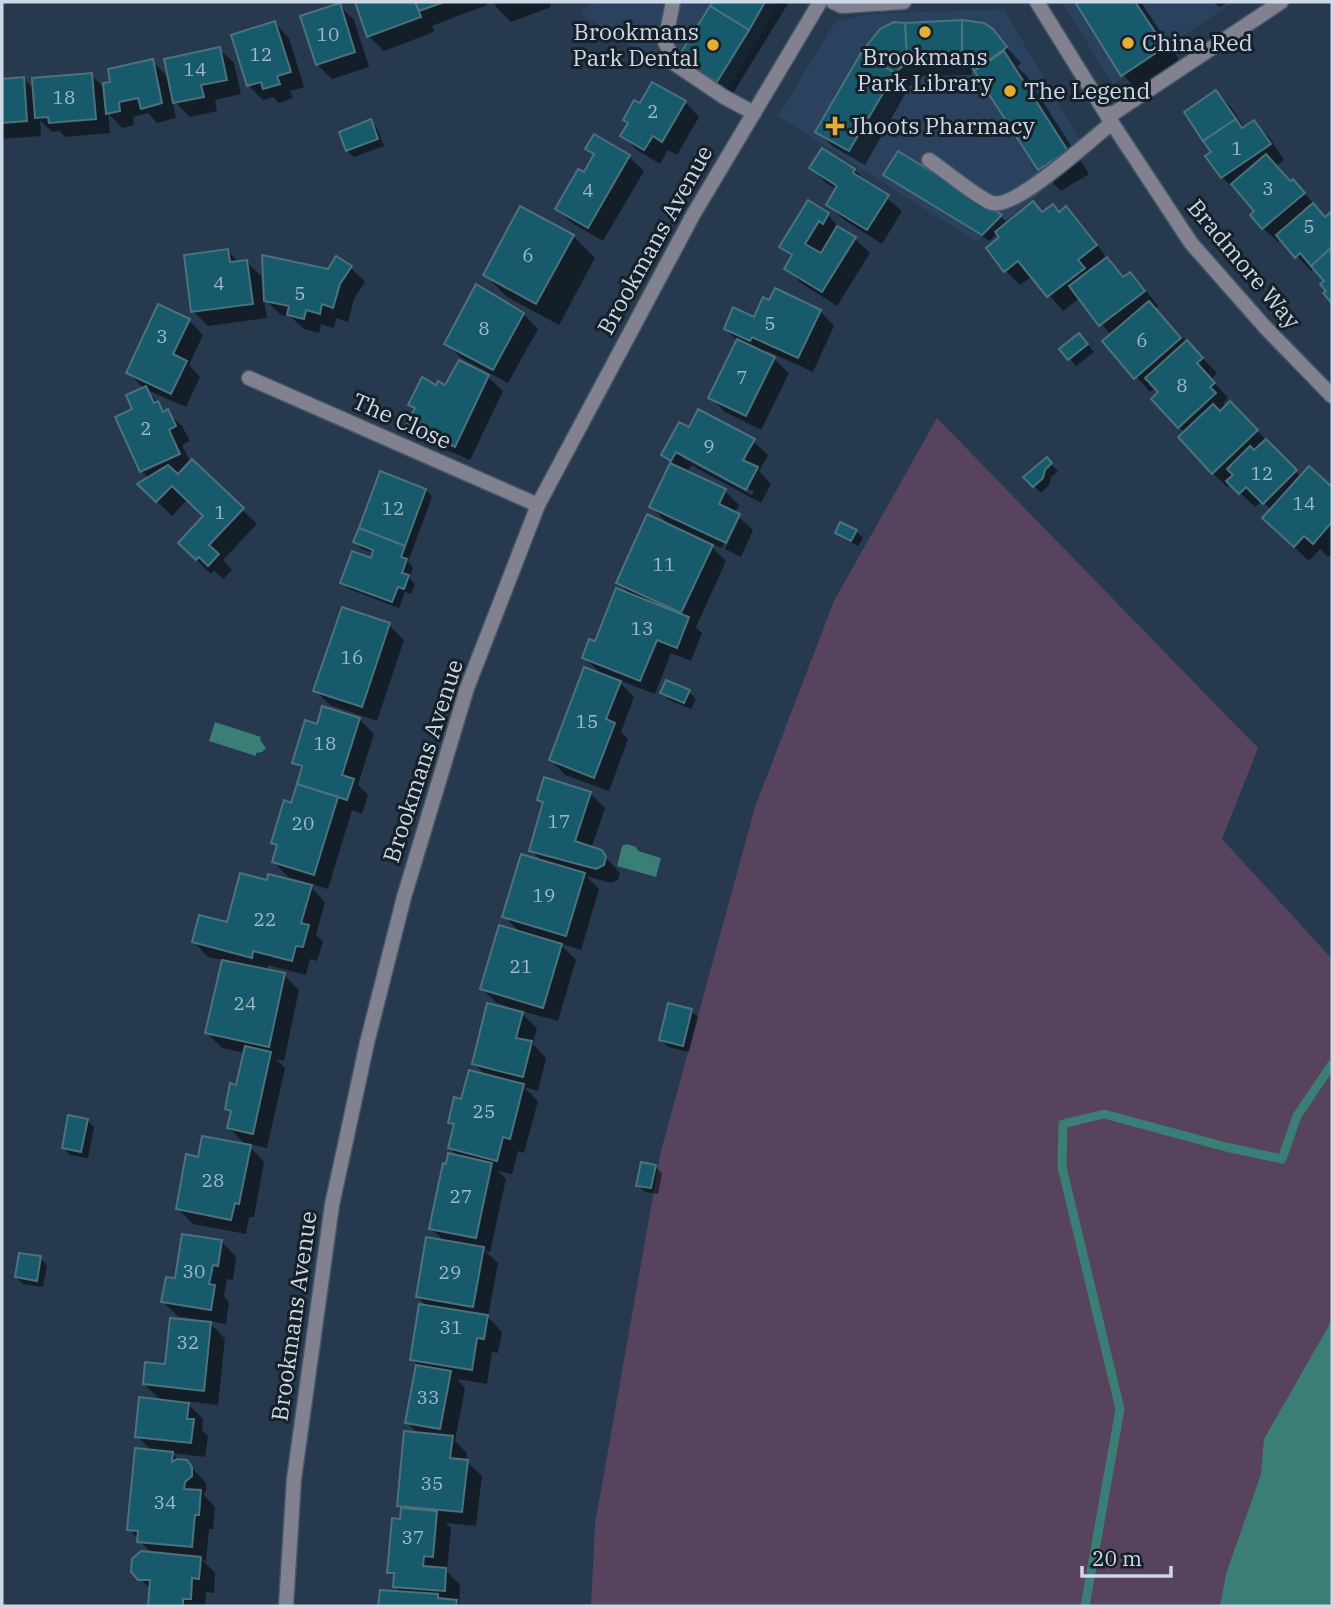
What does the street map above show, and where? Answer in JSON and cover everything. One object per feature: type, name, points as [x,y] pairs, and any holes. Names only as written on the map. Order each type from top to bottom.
[{"type":"street","points":[[673,2],[665,42],[675,64],[724,97],[754,113]]},
{"type":"street","name":"Brookmans Avenue","points":[[286,1606],[294,1479],[332,1205],[367,1043],[404,897],[467,688],[538,505],[693,215],[820,2]]},
{"type":"street","points":[[833,2],[842,6],[904,2]]},
{"type":"street","name":"Bradmore Way","points":[[1037,2],[1191,243],[1264,326],[1332,396]]},
{"type":"street","points":[[929,160],[992,203],[1005,204],[1022,195],[1110,120],[1281,2]]},
{"type":"street","name":"The Close","points":[[249,378],[538,505]]},
{"type":"shaded area","points":[[596,2],[780,2],[719,103],[580,13]]},
{"type":"shaded area","points":[[1062,2],[1233,2],[1113,85]]},
{"type":"shaded area","points":[[1004,9],[1089,156],[977,242],[778,116],[835,22],[866,14]]},
{"type":"shaded area","points":[[937,418],[1258,748],[1222,839],[1332,959],[1332,1606],[591,1606],[595,1524],[661,1151],[755,807],[834,601]]},
{"type":"shaded area","points":[[215,722],[261,737],[260,740],[266,748],[256,753],[256,756],[209,741]]},
{"type":"shaded area","points":[[627,844],[636,847],[638,851],[661,858],[656,877],[617,866],[622,846]]},
{"type":"shaded area","points":[[1332,1320],[1332,1606],[1220,1606],[1226,1574],[1261,1474],[1264,1439]]},
{"type":"building","points":[[355,2],[415,2],[421,17],[367,37]]},
{"type":"building","points":[[415,2],[444,2],[419,11]]},
{"type":"building","points":[[713,2],[765,2],[749,30],[710,6]]},
{"type":"building","points":[[1075,2],[1135,2],[1165,47],[1121,76]]},
{"type":"building","points":[[340,3],[355,52],[316,65],[300,16]]},
{"type":"building","name":"Brookmans Park Dental","points":[[710,6],[749,30],[717,82],[677,59]]},
{"type":"building","points":[[962,20],[962,49],[957,61],[907,62],[905,23]]},
{"type":"building","points":[[962,20],[984,23],[993,29],[1007,47],[974,71],[962,49]]},
{"type":"building","points":[[275,21],[291,72],[277,76],[280,84],[263,89],[261,82],[247,86],[231,35]]},
{"type":"building","points":[[894,22],[905,23],[907,62],[895,73],[861,53],[880,29]]},
{"type":"building","points":[[220,47],[227,80],[201,85],[204,97],[173,103],[164,59]]},
{"type":"building","points":[[1004,51],[1068,151],[1038,170],[974,71]]},
{"type":"building","points":[[861,53],[895,73],[849,151],[815,132]]},
{"type":"building","points":[[153,59],[162,103],[141,109],[138,98],[119,102],[120,111],[106,114],[103,83],[110,82],[108,69]]},
{"type":"building","points":[[92,73],[96,119],[49,123],[48,117],[35,118],[32,78]]},
{"type":"building","points":[[24,77],[27,121],[2,123],[2,79]]},
{"type":"building","points":[[652,82],[686,101],[662,142],[653,136],[644,150],[620,136],[628,123],[623,120],[634,100],[640,103]]},
{"type":"building","points":[[1216,90],[1236,119],[1203,141],[1184,112]]},
{"type":"building","points":[[371,119],[378,139],[346,151],[339,132]]},
{"type":"building","points":[[1236,119],[1242,128],[1254,120],[1271,144],[1221,178],[1205,156],[1211,152],[1203,141]]},
{"type":"building","points":[[594,134],[630,155],[588,228],[555,209],[578,169],[584,172],[594,154],[585,149]]},
{"type":"building","points":[[822,148],[855,169],[853,173],[889,195],[867,230],[826,205],[837,186],[809,168]]},
{"type":"building","points":[[898,151],[1002,215],[982,235],[883,175]]},
{"type":"building","points":[[1266,154],[1290,181],[1293,179],[1305,193],[1262,229],[1250,215],[1254,211],[1231,184]]},
{"type":"building","points":[[808,200],[829,213],[823,224],[819,221],[805,244],[821,253],[837,226],[856,237],[822,292],[784,269],[792,255],[779,247]]},
{"type":"building","points":[[1033,201],[1042,212],[1053,204],[1059,212],[1066,206],[1097,245],[1078,260],[1085,268],[1047,297],[1018,261],[1004,272],[986,248],[999,237],[995,232]]},
{"type":"building","points":[[1313,203],[1325,217],[1332,211],[1332,247],[1311,266],[1300,253],[1295,258],[1276,235]]},
{"type":"building","points":[[520,206],[574,235],[536,304],[483,275]]},
{"type":"building","points":[[1332,247],[1332,304],[1323,293],[1326,291],[1320,284],[1324,281],[1311,266]]},
{"type":"building","points":[[228,249],[230,262],[247,260],[253,304],[191,312],[184,255]]},
{"type":"building","points":[[262,255],[328,269],[336,256],[352,266],[340,284],[333,308],[322,304],[320,314],[306,310],[304,319],[287,315],[289,306],[264,301]]},
{"type":"building","points":[[1107,257],[1123,277],[1130,272],[1145,291],[1099,326],[1069,286]]},
{"type":"building","points":[[476,284],[524,313],[493,370],[444,344]]},
{"type":"building","points":[[775,288],[821,310],[798,358],[752,337],[750,341],[724,329],[733,307],[754,317],[763,297],[769,300]]},
{"type":"building","points":[[1149,301],[1181,338],[1134,379],[1102,341]]},
{"type":"building","points":[[158,304],[190,319],[173,354],[187,361],[171,394],[126,373]]},
{"type":"building","points":[[1079,333],[1088,344],[1068,360],[1059,349]]},
{"type":"building","points":[[737,339],[775,357],[746,416],[708,398]]},
{"type":"building","points":[[1187,340],[1203,358],[1197,363],[1215,383],[1210,387],[1216,393],[1178,428],[1151,399],[1158,392],[1145,378]]},
{"type":"building","points":[[459,360],[489,375],[455,447],[406,426],[415,408],[408,405],[422,377],[436,385],[438,381],[445,385]]},
{"type":"building","points":[[146,386],[154,403],[158,401],[163,412],[168,409],[176,426],[169,430],[180,454],[140,472],[115,417],[132,409],[126,395]]},
{"type":"building","points":[[1230,401],[1258,430],[1212,474],[1178,437],[1213,404],[1220,411]]},
{"type":"building","points":[[698,409],[755,439],[743,460],[758,467],[746,490],[676,452],[671,461],[661,455],[679,422],[689,427]]},
{"type":"building","points":[[1266,439],[1297,470],[1263,504],[1246,487],[1239,494],[1226,481],[1233,475],[1227,469],[1250,446],[1254,450]]},
{"type":"building","points":[[1047,457],[1052,463],[1045,470],[1043,478],[1033,487],[1023,477]]},
{"type":"building","points":[[192,459],[244,508],[209,545],[219,554],[208,566],[199,557],[196,560],[178,543],[203,516],[172,486],[156,502],[137,484],[168,465],[178,474]]},
{"type":"building","points":[[670,463],[726,489],[719,504],[740,514],[726,543],[649,507]]},
{"type":"building","points":[[1309,466],[1332,487],[1332,522],[1313,544],[1304,536],[1294,547],[1262,518]]},
{"type":"building","points":[[380,471],[426,489],[405,546],[359,528]]},
{"type":"building","points":[[647,514],[713,545],[681,613],[616,583]]},
{"type":"building","points":[[840,522],[857,530],[851,541],[835,533]]},
{"type":"building","points":[[359,528],[405,546],[401,557],[407,559],[402,573],[409,575],[404,589],[398,587],[392,602],[340,583],[352,551],[371,558],[373,550],[353,542]]},
{"type":"building","points":[[616,588],[689,617],[677,648],[657,640],[640,681],[582,658],[589,639],[595,641]]},
{"type":"building","points":[[342,607],[390,623],[362,707],[313,691]]},
{"type":"building","points":[[584,667],[621,681],[606,719],[615,723],[594,778],[549,760]]},
{"type":"building","points":[[666,680],[690,690],[684,703],[660,693]]},
{"type":"building","points":[[322,706],[360,718],[342,775],[354,779],[347,800],[297,784],[302,766],[292,763],[305,720],[317,724]]},
{"type":"building","points":[[544,777],[591,792],[575,841],[602,850],[606,857],[604,865],[596,869],[529,851],[543,802],[537,800]]},
{"type":"building","points":[[297,784],[338,797],[314,875],[272,862],[277,845],[271,843],[284,800],[291,803]]},
{"type":"building","points":[[521,854],[585,873],[566,936],[502,917]]},
{"type":"building","points":[[240,873],[267,880],[268,874],[312,885],[301,923],[309,925],[303,947],[296,946],[292,961],[253,951],[252,958],[192,942],[199,915],[227,922]]},
{"type":"building","points":[[499,925],[562,944],[543,1008],[480,989]]},
{"type":"building","points":[[222,960],[285,973],[269,1047],[205,1033]]},
{"type":"building","points":[[487,1003],[523,1012],[516,1038],[532,1041],[523,1077],[472,1064]]},
{"type":"building","points":[[668,1003],[692,1009],[683,1046],[659,1040]]},
{"type":"building","points":[[245,1046],[271,1052],[253,1134],[227,1128],[231,1111],[225,1109],[230,1083],[236,1085]]},
{"type":"building","points":[[469,1070],[524,1084],[510,1139],[503,1137],[497,1161],[448,1148],[454,1124],[448,1123],[454,1097],[461,1099]]},
{"type":"building","points":[[68,1115],[88,1119],[81,1152],[62,1148]]},
{"type":"building","points":[[202,1136],[251,1145],[239,1204],[235,1203],[231,1220],[176,1209],[186,1154],[198,1157]]},
{"type":"building","points":[[448,1153],[492,1163],[476,1238],[429,1229],[443,1163],[446,1164]]},
{"type":"building","points":[[641,1162],[656,1165],[651,1188],[636,1186]]},
{"type":"building","points":[[182,1234],[222,1240],[218,1266],[213,1265],[209,1284],[215,1285],[211,1310],[161,1302],[166,1277],[175,1278]]},
{"type":"building","points":[[426,1237],[484,1247],[473,1307],[416,1297]]},
{"type":"building","points":[[19,1253],[41,1256],[37,1281],[15,1277]]},
{"type":"building","points":[[419,1304],[488,1315],[484,1339],[477,1338],[472,1370],[410,1360]]},
{"type":"building","points":[[170,1318],[211,1322],[204,1391],[143,1384],[145,1362],[165,1364]]},
{"type":"building","points":[[416,1365],[451,1371],[440,1429],[405,1423]]},
{"type":"building","points":[[139,1397],[189,1403],[187,1419],[194,1419],[191,1443],[135,1437]]},
{"type":"building","points":[[404,1431],[453,1436],[450,1458],[468,1460],[462,1512],[397,1506]]},
{"type":"building","points":[[135,1448],[173,1452],[172,1462],[177,1459],[187,1460],[192,1467],[192,1476],[185,1482],[184,1489],[201,1490],[192,1547],[137,1542],[138,1531],[127,1530]]},
{"type":"building","points":[[401,1508],[437,1511],[433,1557],[424,1556],[423,1566],[446,1568],[445,1591],[393,1587],[394,1573],[387,1573],[392,1518],[400,1519]]},
{"type":"building","points":[[141,1551],[201,1557],[199,1579],[192,1578],[191,1599],[183,1599],[183,1606],[148,1606],[150,1580],[138,1580],[131,1572],[132,1559]]},
{"type":"building","points":[[380,1590],[438,1594],[438,1598],[457,1600],[456,1606],[378,1606]]},
{"type":"waterway","points":[[1085,1606],[1120,1409],[1062,1167],[1063,1124],[1104,1114],[1282,1159],[1297,1116],[1332,1064]]},
{"type":"place","name":"Brookmans Park Library","points":[[925,32]]},
{"type":"place","name":"China Red","points":[[1128,43]]},
{"type":"place","name":"Brookmans Park Dental","points":[[713,45]]},
{"type":"place","name":"The Legend","points":[[1010,91]]},
{"type":"place","name":"Jhoots Pharmacy","points":[[835,126]]}]
